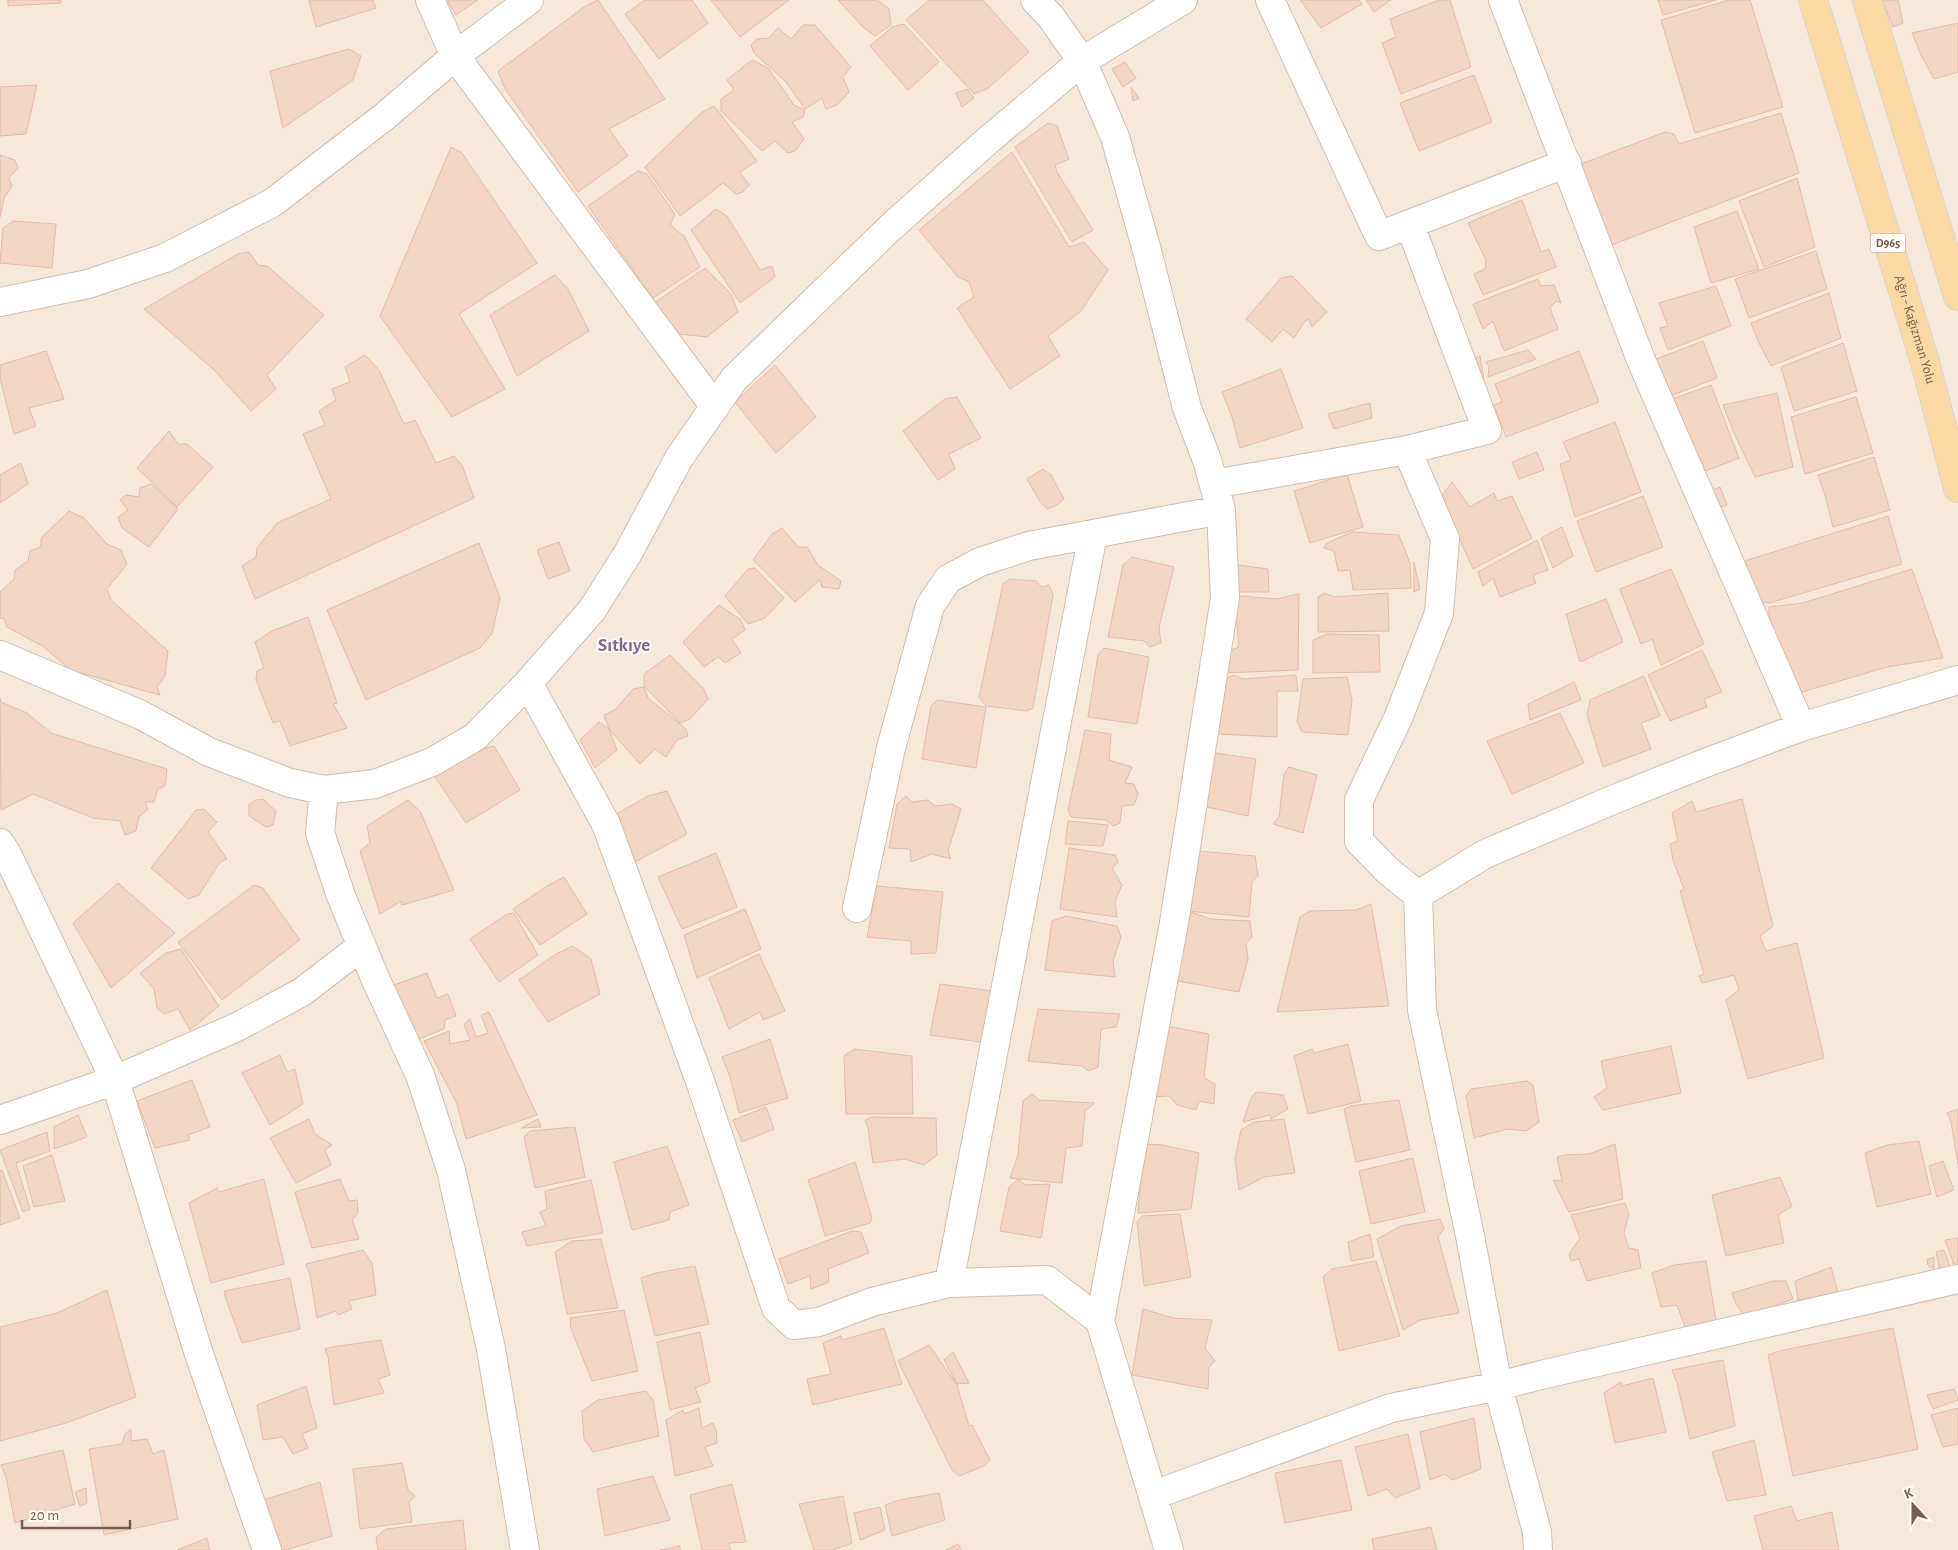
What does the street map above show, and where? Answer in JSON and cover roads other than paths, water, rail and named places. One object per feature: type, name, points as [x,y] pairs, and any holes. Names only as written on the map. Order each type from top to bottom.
[{"type":"main road","name":"Ağrı - Kağızman Yolu","points":[[1814,0],[1925,362],[1958,488]]},
{"type":"main road","points":[[1866,0],[1958,296]]},
{"type":"street","points":[[430,0],[455,56],[715,407]]},
{"type":"street","points":[[0,302],[88,284],[166,258],[272,203],[384,116],[455,56],[529,0]]},
{"type":"street","points":[[1034,0],[1051,17],[1082,61],[1115,137],[1188,408],[1207,460],[1221,510],[1225,598],[1174,922],[1100,1321],[1154,1495],[1169,1550]]},
{"type":"street","points":[[0,655],[141,715],[209,752],[290,783],[324,790],[375,784],[432,762],[475,737],[528,683],[592,610],[628,553],[679,458],[734,379],[891,227],[986,142],[1082,61],[1183,0]]},
{"type":"street","points":[[1270,0],[1379,236],[1567,163]]},
{"type":"street","points":[[1503,0],[1641,360],[1801,727]]},
{"type":"street","points":[[1214,484],[1408,450],[1487,430],[1410,225]]},
{"type":"street","points":[[1408,450],[1444,538],[1439,613],[1399,716],[1359,800],[1359,840],[1387,870],[1418,895],[1422,1010],[1470,1236],[1498,1386],[1537,1532],[1538,1550]]},
{"type":"street","points":[[857,908],[891,748],[930,606],[948,580],[980,562],[1029,546],[1221,510]]},
{"type":"street","points":[[949,1283],[1093,534]]},
{"type":"street","points":[[1418,895],[1485,854],[1632,792],[1801,727],[1958,680]]},
{"type":"street","points":[[528,683],[606,824],[700,1081],[776,1308],[794,1325],[819,1322],[872,1302],[949,1283],[1047,1280],[1100,1321]]},
{"type":"street","points":[[324,790],[320,833],[341,896],[420,1075],[451,1170],[491,1349],[525,1550]]},
{"type":"street","points":[[0,843],[7,854],[114,1080],[198,1351],[266,1550]]},
{"type":"street","points":[[0,1120],[114,1080],[235,1028],[302,992],[362,946]]},
{"type":"street","points":[[1154,1495],[1391,1408],[1498,1386],[1560,1370],[1958,1279]]},
{"type":"district","name":"Sıtkıye","points":[[624,645]]}]
